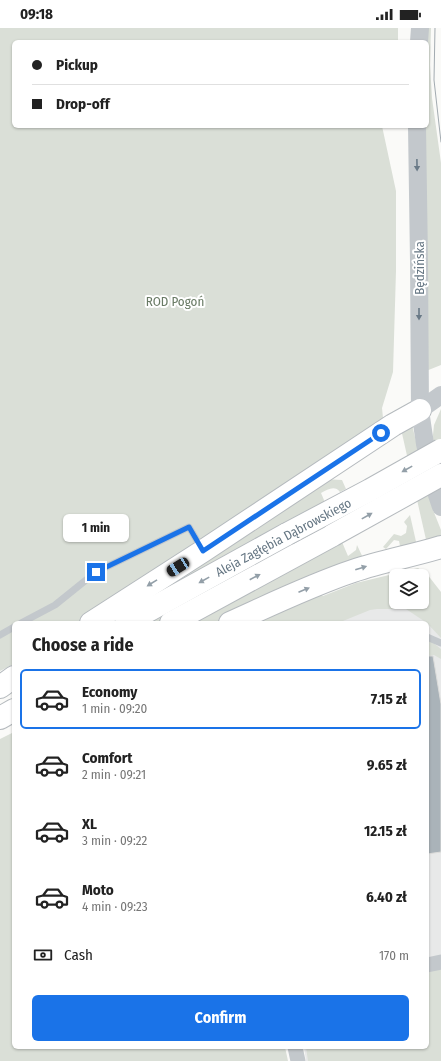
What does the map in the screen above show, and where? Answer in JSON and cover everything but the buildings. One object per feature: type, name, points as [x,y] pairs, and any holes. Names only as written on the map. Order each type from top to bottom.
[{"type":"main road","points":[[93,621],[203,551],[393,425],[420,410]]},
{"type":"main road","name":"Aleja Zagłębia Dąbrowskiego","points":[[130,621],[441,450]]},
{"type":"main road","name":"Aleja Zagłębia Dąbrowskiego","points":[[175,621],[441,475]]},
{"type":"main road","points":[[234,621],[312,586],[354,570],[441,547]]},
{"type":"main road","points":[[0,687],[12,678]]},
{"type":"main road","points":[[0,691],[12,685]]},
{"type":"main road","points":[[0,719],[12,711]]},
{"type":"main road","points":[[0,719],[12,715]]},
{"type":"street","points":[[419,40],[420,28]]},
{"type":"street","name":"Będzińska","points":[[417,128],[420,410],[425,444],[441,507]]},
{"type":"street","points":[[420,410],[441,395]]},
{"type":"street","points":[[429,965],[441,962]]},
{"type":"street","points":[[295,1049],[298,1061]]},
{"type":"lane","points":[[25,621],[55,605],[96,572],[188,523],[203,551]]},
{"type":"lane","points":[[0,635],[12,628]]},
{"type":"lane","points":[[429,638],[441,643]]},
{"type":"shaded area","points":[[373,604],[389,604],[389,609],[429,609],[429,605],[441,605],[441,1061],[306,1061],[304,1049],[429,1049],[429,621],[334,621]]},
{"type":"green space","name":"ROD Pogoń","points":[[0,28],[398,28],[398,40],[12,40],[12,128],[382,128],[396,191],[396,271],[393,372],[382,408],[383,418],[79,621],[12,621],[12,665],[0,671]]},
{"type":"green space","points":[[428,28],[431,28],[430,65],[432,98],[441,163],[441,365],[426,371],[424,128],[429,128]]},
{"type":"green space","points":[[441,409],[441,439],[432,444],[434,425]]},
{"type":"green space","points":[[412,425],[433,510],[441,530],[441,540],[427,544],[401,429]]},
{"type":"green space","points":[[323,479],[342,480],[346,489],[340,492],[334,488],[331,488],[321,493],[348,556],[356,550],[357,545],[364,560],[297,585],[220,621],[104,621]]},
{"type":"green space","points":[[410,515],[417,546],[401,551],[399,541],[394,540],[386,549],[383,547],[394,534],[401,536],[406,533],[407,526],[404,522]]},
{"type":"green space","points":[[389,575],[389,609],[370,610],[343,621],[251,621],[316,592],[323,596],[356,583]]},
{"type":"green space","points":[[429,577],[441,592],[441,638],[429,625],[429,621],[424,621],[406,609],[429,609]]},
{"type":"green space","points":[[429,641],[441,649],[441,659],[434,655],[429,656]]},
{"type":"green space","points":[[12,733],[12,1049],[285,1049],[288,1061],[0,1061],[0,739]]},
{"type":"green space","points":[[441,969],[441,1061],[308,1061],[306,1049],[429,1049],[429,972]]},
{"type":"tram line","points":[[435,28],[434,80],[441,142]]},
{"type":"route","points":[[96,572],[138,550],[189,527],[203,551],[381,433]]}]
